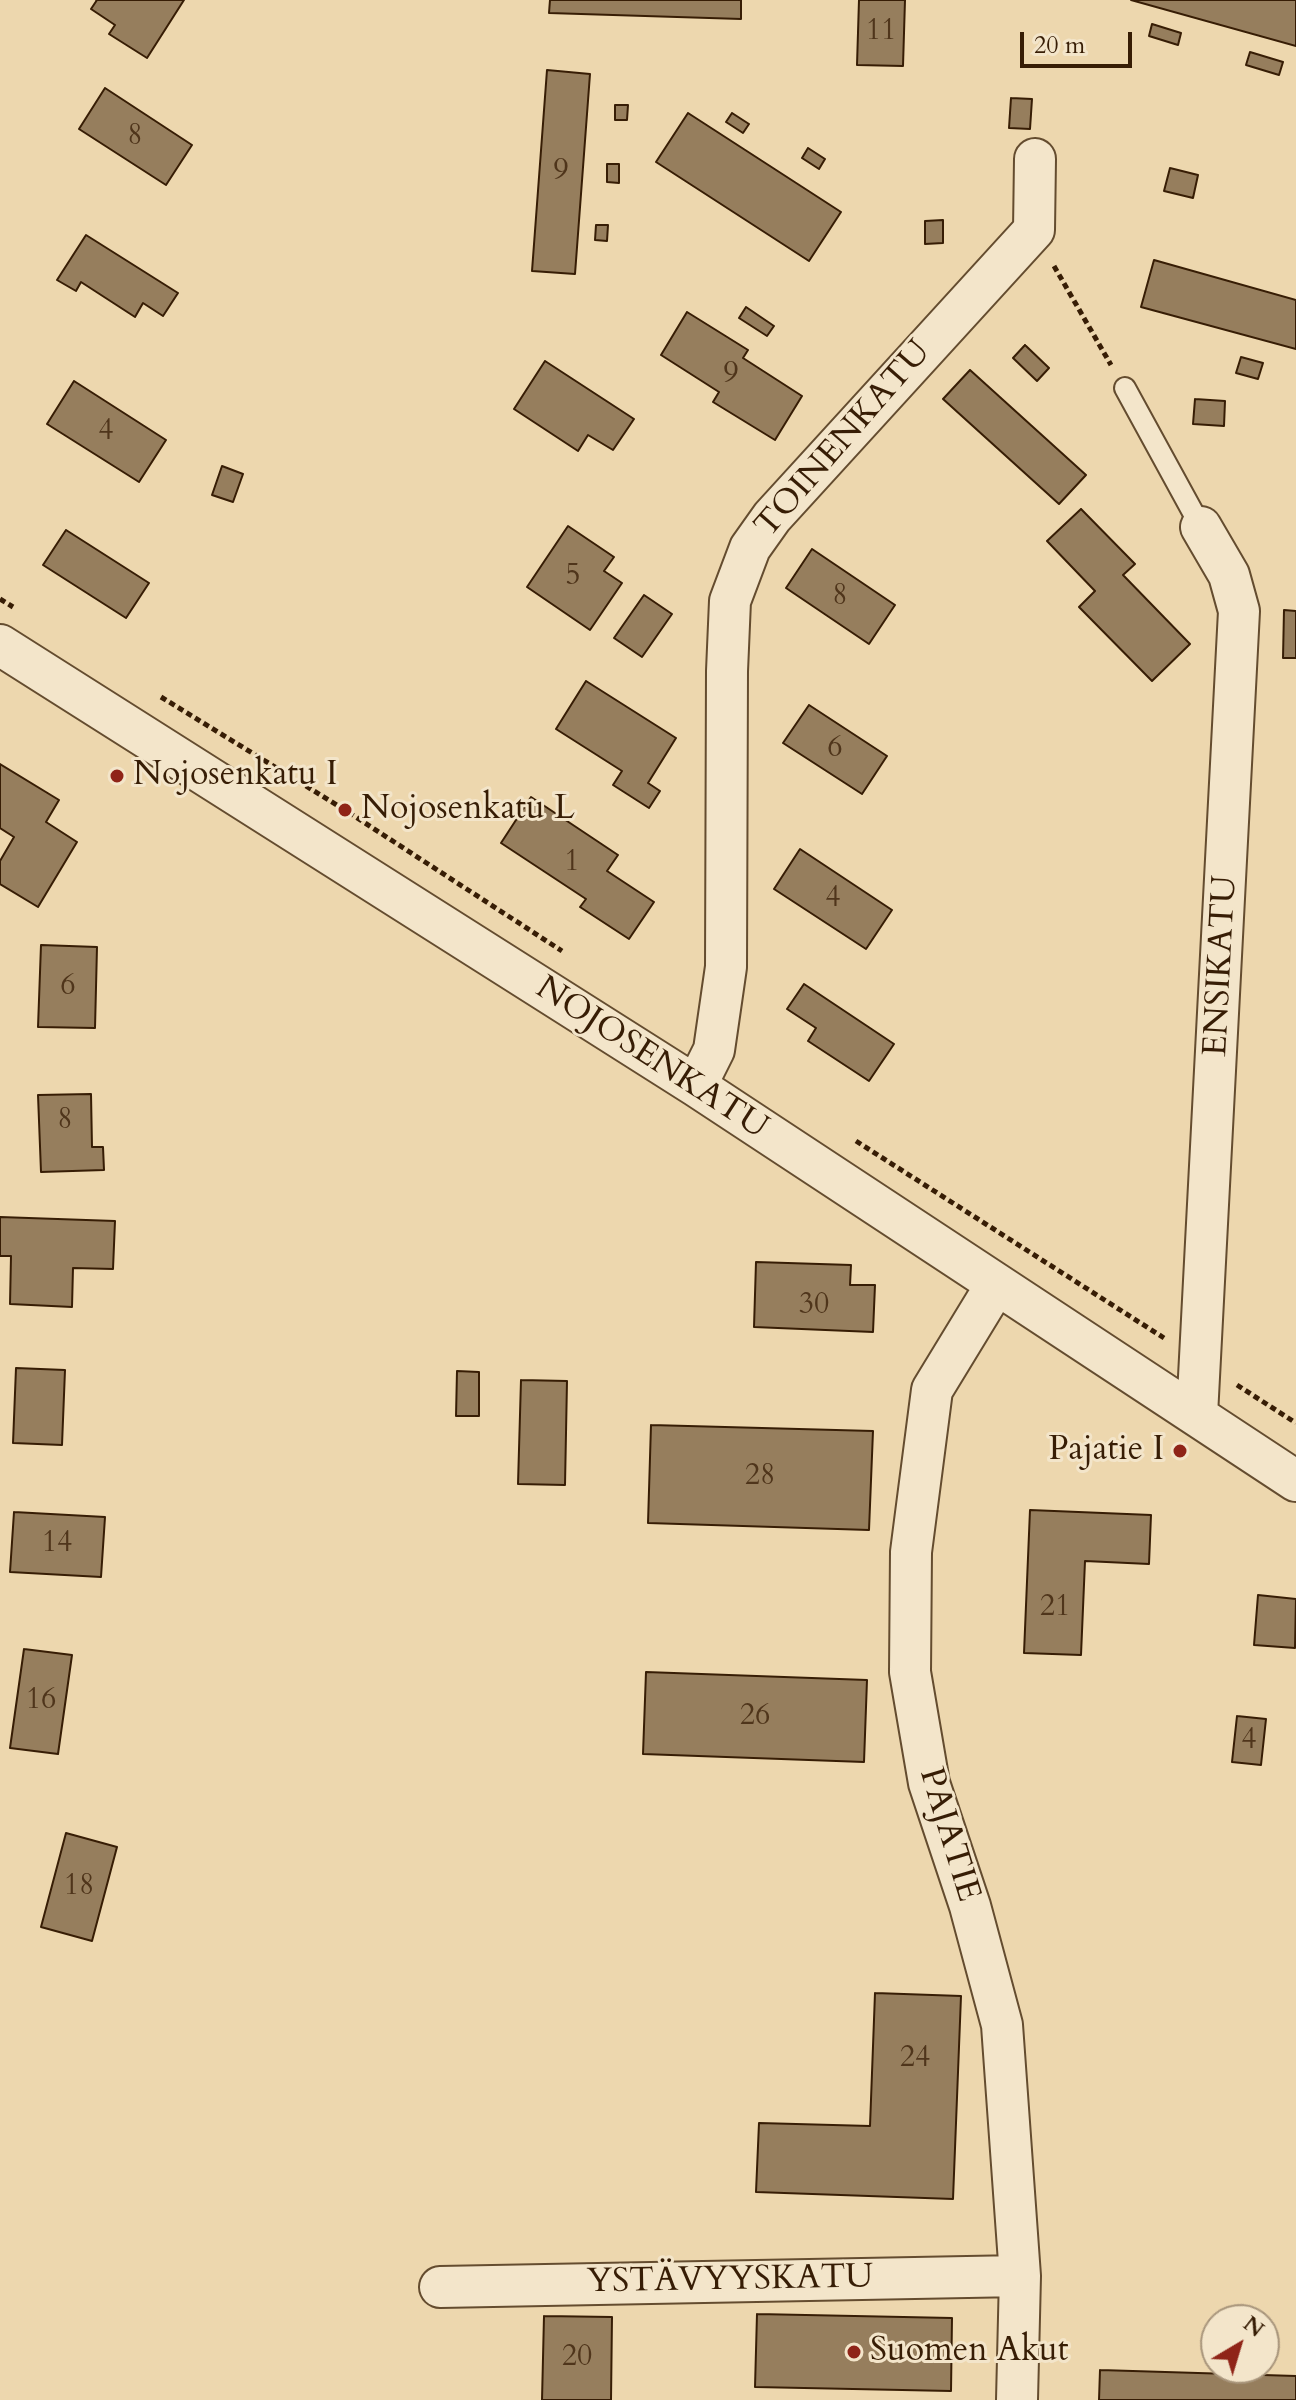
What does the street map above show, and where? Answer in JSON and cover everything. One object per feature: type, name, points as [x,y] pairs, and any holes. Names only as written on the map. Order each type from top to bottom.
[{"type":"street","points":[[1034,230],[1035,159]]},
{"type":"street","name":"TOINENKATU","points":[[696,1086],[714,1050],[726,967],[730,601],[750,548],[772,517],[1034,230]]},
{"type":"street","name":"ENSIKATU","points":[[1197,1415],[1239,611],[1229,575],[1201,527]]},
{"type":"street","name":"NOJOSENKATU","points":[[0,645],[696,1086],[1296,1481]]},
{"type":"street","name":"PAJATIE","points":[[996,1285],[932,1390],[911,1552],[910,1672],[929,1783],[970,1906],[1002,2025],[1020,2276],[1017,2400]]},
{"type":"street","name":"YSTÄVYYSKATU","points":[[440,2287],[1020,2276]]},
{"type":"lane","points":[[1125,388],[1201,527]]},
{"type":"path","points":[[1034,230],[1125,388]]},
{"type":"building","points":[[97,0],[184,0],[147,58],[109,34],[115,25],[91,9]]},
{"type":"building","points":[[550,0],[741,0],[741,19],[549,13]]},
{"type":"building","points":[[859,0],[905,0],[903,66],[857,65]]},
{"type":"building","points":[[1131,0],[1296,0],[1296,46]]},
{"type":"building","points":[[1152,24],[1181,33],[1178,45],[1149,36]]},
{"type":"building","points":[[1250,52],[1283,62],[1279,75],[1246,65]]},
{"type":"building","points":[[547,70],[590,74],[575,274],[532,271]]},
{"type":"building","points":[[105,88],[192,145],[166,185],[79,129]]},
{"type":"building","points":[[1011,98],[1032,99],[1030,129],[1009,128]]},
{"type":"building","points":[[615,105],[628,105],[627,120],[615,120]]},
{"type":"building","points":[[688,113],[841,212],[809,261],[656,162]]},
{"type":"building","points":[[732,113],[749,124],[743,133],[726,122]]},
{"type":"building","points":[[808,148],[825,159],[819,169],[802,158]]},
{"type":"building","points":[[607,164],[619,164],[619,183],[607,182]]},
{"type":"building","points":[[1170,168],[1198,175],[1193,198],[1164,191]]},
{"type":"building","points":[[943,220],[943,243],[925,244],[925,221]]},
{"type":"building","points":[[596,225],[608,225],[607,241],[595,240]]},
{"type":"building","points":[[86,235],[178,293],[163,316],[143,303],[135,317],[81,282],[76,291],[57,280]]},
{"type":"building","points":[[1154,260],[1296,300],[1296,349],[1141,307]]},
{"type":"building","points":[[746,307],[774,326],[767,336],[739,318]]},
{"type":"building","points":[[687,312],[748,350],[743,358],[802,396],[775,440],[713,402],[719,392],[661,355]]},
{"type":"building","points":[[1025,345],[1049,368],[1037,381],[1013,358]]},
{"type":"building","points":[[1241,357],[1263,363],[1258,379],[1236,373]]},
{"type":"building","points":[[545,361],[634,419],[613,450],[588,435],[578,451],[514,409]]},
{"type":"building","points":[[970,370],[1086,475],[1059,504],[943,399]]},
{"type":"building","points":[[74,381],[166,440],[139,482],[47,424]]},
{"type":"building","points":[[1195,399],[1225,401],[1224,426],[1193,424]]},
{"type":"building","points":[[222,466],[243,474],[233,502],[212,495]]},
{"type":"building","points":[[1081,509],[1135,564],[1123,575],[1190,644],[1152,681],[1079,607],[1095,591],[1047,541]]},
{"type":"building","points":[[568,526],[614,557],[604,571],[622,583],[590,630],[527,587]]},
{"type":"building","points":[[66,530],[149,583],[126,618],[43,565]]},
{"type":"building","points":[[812,549],[895,605],[869,644],[786,588]]},
{"type":"building","points":[[644,595],[672,614],[642,657],[614,638]]},
{"type":"building","points":[[1284,610],[1296,611],[1296,658],[1283,658]]},
{"type":"building","points":[[586,681],[676,738],[648,783],[660,791],[649,808],[613,785],[622,771],[556,729]]},
{"type":"building","points":[[809,705],[887,756],[862,794],[783,743]]},
{"type":"building","points":[[0,764],[59,800],[46,822],[77,842],[38,907],[0,884],[0,861],[14,837],[0,828]]},
{"type":"building","points":[[531,797],[618,855],[607,871],[654,902],[629,939],[580,907],[586,899],[501,843]]},
{"type":"building","points":[[800,849],[892,910],[866,949],[774,889]]},
{"type":"building","points":[[41,945],[97,947],[95,1028],[38,1027]]},
{"type":"building","points":[[804,984],[894,1044],[869,1081],[808,1041],[816,1028],[787,1009]]},
{"type":"building","points":[[91,1094],[92,1147],[103,1147],[104,1170],[41,1172],[38,1095]]},
{"type":"building","points":[[0,1217],[115,1221],[113,1269],[73,1268],[72,1307],[10,1304],[11,1256],[0,1256]]},
{"type":"building","points":[[756,1262],[851,1265],[850,1285],[875,1285],[873,1332],[754,1327]]},
{"type":"building","points":[[16,1368],[65,1370],[62,1445],[13,1443]]},
{"type":"building","points":[[457,1371],[479,1372],[479,1416],[456,1416]]},
{"type":"building","points":[[521,1380],[567,1381],[565,1485],[518,1484]]},
{"type":"building","points":[[651,1425],[873,1431],[869,1530],[648,1523]]},
{"type":"building","points":[[1030,1510],[1151,1515],[1149,1564],[1085,1561],[1081,1655],[1024,1653]]},
{"type":"building","points":[[14,1512],[105,1517],[101,1577],[10,1572]]},
{"type":"building","points":[[1258,1595],[1296,1599],[1295,1648],[1254,1645]]},
{"type":"building","points":[[24,1649],[72,1655],[58,1754],[10,1748]]},
{"type":"building","points":[[646,1672],[867,1680],[864,1762],[643,1754]]},
{"type":"building","points":[[1237,1716],[1266,1719],[1261,1765],[1232,1762]]},
{"type":"building","points":[[66,1833],[117,1847],[92,1941],[41,1927]]},
{"type":"building","points":[[875,1993],[961,1996],[953,2199],[756,2192],[759,2123],[870,2126]]},
{"type":"building","name":"Suomen Akut","points":[[757,2314],[952,2318],[951,2391],[755,2387]]},
{"type":"building","points":[[544,2316],[612,2317],[611,2400],[542,2400]]},
{"type":"building","points":[[1100,2370],[1200,2373],[1200,2384],[1280,2384],[1280,2376],[1296,2376],[1296,2400],[1099,2400]]},
{"type":"place","name":"Nojosenkatu I","points":[[117,776]]},
{"type":"place","name":"Nojosenkatu L","points":[[345,810]]},
{"type":"place","name":"Pajatie I","points":[[1180,1451]]},
{"type":"place","name":"Suomen Akut","points":[[854,2352]]}]
